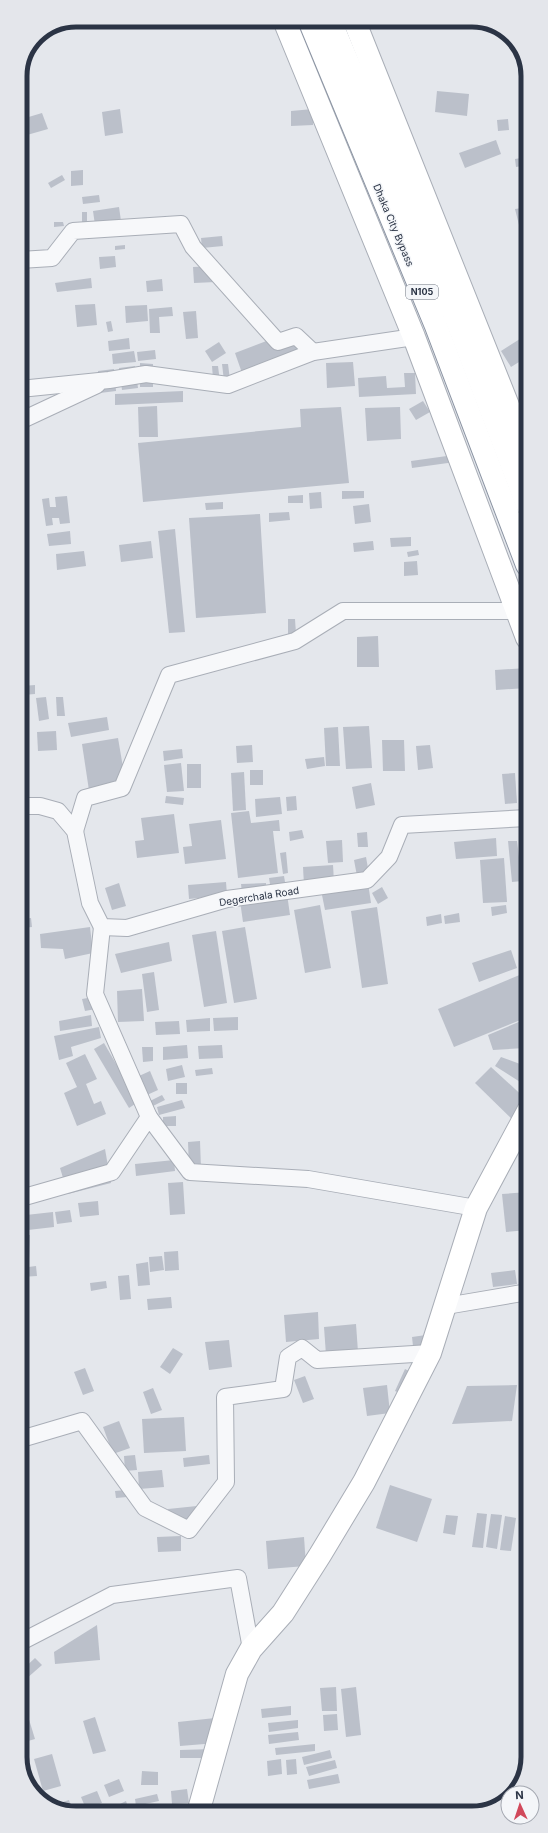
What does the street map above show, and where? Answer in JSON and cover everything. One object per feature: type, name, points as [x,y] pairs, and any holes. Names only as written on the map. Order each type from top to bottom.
[{"type":"main road","points":[[287,27],[414,337],[521,620]]},
{"type":"main road","name":"Dhaka City Bypass","points":[[312,27],[436,326],[521,549]]},
{"type":"main road","name":"Dhaka City Bypass","points":[[333,27],[457,321],[521,489]]},
{"type":"main road","points":[[357,27],[521,438]]},
{"type":"main road","points":[[200,1806],[237,1674],[251,1649],[282,1613],[320,1555],[364,1482],[430,1353],[476,1208],[521,1124]]},
{"type":"street","points":[[27,260],[52,258],[73,231],[181,224],[193,248],[278,342],[296,336],[313,352]]},
{"type":"street","points":[[27,388],[109,380],[146,374],[228,385],[313,352],[414,337]]},
{"type":"street","points":[[27,418],[109,380]]},
{"type":"street","points":[[75,831],[85,798],[122,788],[170,675],[295,642],[343,611],[518,611]]},
{"type":"street","points":[[27,806],[40,806],[58,811],[75,831],[90,903],[102,927],[95,994],[149,1117],[190,1172],[308,1179],[476,1208]]},
{"type":"street","name":"Degerchala Road","points":[[102,927],[127,928],[227,899],[367,880],[389,857],[402,825],[521,818]]},
{"type":"street","points":[[27,1196],[112,1172],[149,1117]]},
{"type":"street","points":[[446,1306],[521,1293]]},
{"type":"street","points":[[27,1437],[82,1421],[145,1508],[189,1530],[226,1482],[225,1397],[283,1389],[288,1357],[302,1348],[317,1360],[430,1353]]},
{"type":"street","points":[[27,1639],[112,1595],[238,1578],[251,1649]]},
{"type":"building","points":[[437,91],[469,94],[467,116],[435,112]]},
{"type":"building","points":[[120,109],[123,133],[105,136],[102,112]]},
{"type":"building","points":[[313,109],[313,125],[291,126],[291,111]]},
{"type":"building","points":[[42,113],[48,129],[27,135],[27,118]]},
{"type":"building","points":[[508,119],[509,130],[498,131],[497,120]]},
{"type":"building","points":[[496,140],[501,154],[465,168],[459,153]]},
{"type":"building","points":[[521,158],[521,166],[516,167],[515,159]]},
{"type":"building","points":[[83,170],[83,185],[71,186],[71,171]]},
{"type":"building","points":[[62,175],[65,180],[51,188],[48,183]]},
{"type":"building","points":[[99,195],[100,202],[83,204],[82,197]]},
{"type":"building","points":[[119,207],[121,221],[95,225],[93,211]]},
{"type":"building","points":[[521,208],[520,229],[515,209]]},
{"type":"building","points":[[82,212],[87,212],[87,227],[82,227]]},
{"type":"building","points":[[54,222],[63,222],[64,226],[54,227]]},
{"type":"building","points":[[222,236],[223,246],[202,248],[201,238]]},
{"type":"building","points":[[125,245],[125,249],[115,250],[115,246]]},
{"type":"building","points":[[115,256],[116,267],[100,269],[99,257]]},
{"type":"building","points":[[215,266],[216,282],[194,283],[193,267]]},
{"type":"building","points":[[91,278],[92,288],[57,292],[55,283]]},
{"type":"building","points":[[162,279],[163,291],[147,292],[146,281]]},
{"type":"building","points":[[95,304],[97,325],[77,327],[75,305]]},
{"type":"building","points":[[147,305],[148,321],[126,323],[125,306]]},
{"type":"building","points":[[172,307],[173,316],[159,317],[160,333],[150,333],[149,309]]},
{"type":"building","points":[[196,311],[198,338],[186,339],[183,312]]},
{"type":"building","points":[[111,321],[113,331],[108,332],[106,322]]},
{"type":"building","points":[[129,338],[130,349],[109,351],[108,341]]},
{"type":"building","points":[[293,338],[298,352],[242,373],[235,353],[269,340]]},
{"type":"building","points":[[521,338],[521,361],[511,367],[501,351]]},
{"type":"building","points":[[219,342],[226,353],[212,362],[205,351]]},
{"type":"building","points":[[155,350],[156,359],[138,361],[137,352]]},
{"type":"building","points":[[134,351],[136,362],[113,364],[112,354]]},
{"type":"building","points":[[353,362],[355,386],[327,388],[326,363]]},
{"type":"building","points":[[140,363],[153,364],[153,387],[140,387]]},
{"type":"building","points":[[222,364],[228,364],[231,388],[225,389]]},
{"type":"building","points":[[135,366],[138,388],[122,390],[119,368]]},
{"type":"building","points":[[212,366],[218,366],[221,390],[214,391]]},
{"type":"building","points":[[114,369],[116,391],[100,393],[98,371]]},
{"type":"building","points":[[404,373],[415,373],[416,394],[359,397],[358,378],[386,376],[387,388],[405,387]]},
{"type":"building","points":[[183,391],[183,402],[115,405],[115,394]]},
{"type":"building","points":[[423,401],[430,412],[416,420],[409,409]]},
{"type":"building","points":[[157,406],[158,437],[139,437],[138,407]]},
{"type":"building","points":[[341,407],[349,483],[143,502],[138,443],[301,427],[300,409]]},
{"type":"building","points":[[400,407],[401,439],[367,441],[365,408]]},
{"type":"building","points":[[454,455],[455,462],[412,468],[411,461]]},
{"type":"building","points":[[342,491],[364,491],[364,498],[342,499]]},
{"type":"building","points":[[321,492],[322,508],[310,509],[309,493]]},
{"type":"building","points":[[303,495],[303,503],[288,503],[288,496]]},
{"type":"building","points":[[67,496],[70,523],[60,524],[59,518],[52,518],[53,525],[46,526],[42,499],[49,498],[50,507],[56,507],[55,497]]},
{"type":"building","points":[[223,502],[223,509],[206,510],[205,503]]},
{"type":"building","points":[[369,504],[371,522],[355,524],[353,506]]},
{"type":"building","points":[[289,512],[290,520],[269,522],[269,513]]},
{"type":"building","points":[[260,514],[266,613],[196,618],[189,518]]},
{"type":"building","points":[[175,529],[185,632],[169,633],[158,531]]},
{"type":"building","points":[[70,531],[71,544],[49,546],[47,534]]},
{"type":"building","points":[[411,537],[411,546],[391,547],[390,538]]},
{"type":"building","points":[[151,541],[153,558],[121,562],[119,545]]},
{"type":"building","points":[[373,541],[374,550],[354,552],[353,543]]},
{"type":"building","points":[[418,550],[419,555],[408,557],[407,552]]},
{"type":"building","points":[[84,551],[86,566],[57,570],[56,554]]},
{"type":"building","points":[[417,561],[418,575],[404,576],[404,562]]},
{"type":"building","points":[[288,619],[295,619],[296,634],[288,634]]},
{"type":"building","points":[[378,636],[379,667],[357,667],[357,637]]},
{"type":"building","points":[[521,668],[521,688],[496,690],[495,670]]},
{"type":"building","points":[[35,685],[35,694],[27,695],[27,686]]},
{"type":"building","points":[[46,697],[49,719],[39,721],[36,698]]},
{"type":"building","points":[[56,697],[63,697],[65,716],[57,716]]},
{"type":"building","points":[[107,717],[109,730],[71,737],[68,723]]},
{"type":"building","points":[[369,726],[372,768],[346,769],[343,727]]},
{"type":"building","points":[[338,727],[340,766],[326,766],[324,728]]},
{"type":"building","points":[[56,731],[57,750],[38,751],[37,732]]},
{"type":"building","points":[[118,738],[127,791],[90,797],[82,744]]},
{"type":"building","points":[[382,740],[404,740],[405,771],[383,771]]},
{"type":"building","points":[[252,745],[253,762],[237,763],[236,746]]},
{"type":"building","points":[[430,745],[433,768],[418,770],[416,746]]},
{"type":"building","points":[[182,749],[183,758],[164,761],[163,751]]},
{"type":"building","points":[[324,757],[325,766],[307,769],[305,759]]},
{"type":"building","points":[[181,763],[184,791],[167,792],[164,765]]},
{"type":"building","points":[[187,764],[201,764],[201,788],[187,788]]},
{"type":"building","points":[[250,770],[263,770],[263,785],[250,785]]},
{"type":"building","points":[[244,772],[246,810],[233,811],[231,773]]},
{"type":"building","points":[[515,773],[517,803],[505,804],[502,774]]},
{"type":"building","points":[[519,773],[521,773],[521,803]]},
{"type":"building","points":[[371,783],[375,805],[356,809],[352,787]]},
{"type":"building","points":[[166,796],[184,798],[183,805],[165,803]]},
{"type":"building","points":[[296,796],[297,810],[287,811],[286,797]]},
{"type":"building","points":[[280,797],[282,814],[256,817],[255,799]]},
{"type":"building","points":[[249,811],[251,823],[279,820],[280,831],[273,831],[278,873],[238,878],[231,813]]},
{"type":"building","points":[[174,814],[179,853],[137,858],[135,841],[144,840],[141,818]]},
{"type":"building","points":[[221,820],[226,859],[185,864],[183,847],[192,846],[189,824]]},
{"type":"building","points":[[302,830],[304,838],[290,841],[289,832]]},
{"type":"building","points":[[367,832],[368,847],[358,847],[357,833]]},
{"type":"building","points":[[496,838],[497,856],[456,859],[454,842]]},
{"type":"building","points":[[342,840],[343,862],[328,863],[326,841]]},
{"type":"building","points":[[520,840],[521,840],[521,855]]},
{"type":"building","points":[[508,841],[517,841],[521,881],[512,882]]},
{"type":"building","points":[[286,852],[288,873],[283,874],[280,853]]},
{"type":"building","points":[[366,857],[369,874],[357,876],[354,860]]},
{"type":"building","points":[[504,858],[507,902],[483,903],[480,860]]},
{"type":"building","points":[[333,865],[334,882],[304,885],[303,867]]},
{"type":"building","points":[[284,876],[286,888],[271,890],[269,878]]},
{"type":"building","points":[[226,882],[227,895],[189,899],[188,885]]},
{"type":"building","points":[[119,883],[126,906],[112,910],[105,888]]},
{"type":"building","points":[[266,883],[266,892],[242,893],[241,884]]},
{"type":"building","points":[[368,883],[371,903],[325,910],[321,890]]},
{"type":"building","points":[[382,887],[388,898],[378,904],[372,893]]},
{"type":"building","points":[[287,894],[290,915],[243,922],[240,901]]},
{"type":"building","points":[[320,905],[331,968],[305,973],[294,910]]},
{"type":"building","points":[[506,905],[507,913],[492,916],[491,907]]},
{"type":"building","points":[[377,907],[388,984],[362,988],[351,911]]},
{"type":"building","points":[[459,913],[460,922],[445,924],[444,916]]},
{"type":"building","points":[[441,914],[442,923],[427,926],[426,917]]},
{"type":"building","points":[[27,918],[31,918],[32,927],[27,927]]},
{"type":"building","points":[[90,927],[93,953],[65,959],[63,949],[41,948],[40,934]]},
{"type":"building","points":[[245,927],[257,999],[234,1003],[222,931]]},
{"type":"building","points":[[216,931],[227,1003],[204,1007],[192,935]]},
{"type":"building","points":[[169,942],[172,961],[121,973],[115,954]]},
{"type":"building","points":[[511,950],[517,968],[479,982],[472,963]]},
{"type":"building","points":[[154,972],[159,1010],[147,1012],[142,974]]},
{"type":"building","points":[[521,974],[521,1020],[454,1047],[438,1009]]},
{"type":"building","points":[[142,989],[144,1021],[118,1022],[117,991]]},
{"type":"building","points":[[99,996],[101,1008],[85,1011],[82,999]]},
{"type":"building","points":[[91,1015],[92,1026],[60,1031],[59,1021]]},
{"type":"building","points":[[238,1017],[238,1030],[214,1031],[213,1018]]},
{"type":"building","points":[[210,1018],[210,1031],[187,1032],[186,1020]]},
{"type":"building","points":[[179,1021],[180,1034],[156,1035],[155,1022]]},
{"type":"building","points":[[521,1021],[521,1048],[493,1050],[488,1035]]},
{"type":"building","points":[[99,1027],[101,1038],[71,1047],[73,1056],[59,1060],[54,1036]]},
{"type":"building","points":[[104,1043],[138,1102],[129,1108],[94,1049]]},
{"type":"building","points":[[187,1045],[188,1058],[163,1060],[163,1047]]},
{"type":"building","points":[[222,1045],[223,1058],[199,1059],[198,1046]]},
{"type":"building","points":[[142,1047],[153,1047],[153,1061],[143,1062]]},
{"type":"building","points":[[85,1054],[97,1079],[86,1084],[94,1104],[101,1101],[106,1114],[77,1126],[64,1093],[77,1087],[66,1063]]},
{"type":"building","points":[[501,1057],[521,1064],[521,1083],[495,1066]]},
{"type":"building","points":[[182,1065],[185,1077],[168,1081],[166,1069]]},
{"type":"building","points":[[491,1067],[521,1095],[521,1114],[516,1123],[475,1083]]},
{"type":"building","points":[[212,1068],[213,1074],[196,1076],[195,1070]]},
{"type":"building","points":[[150,1071],[158,1090],[147,1095],[139,1076]]},
{"type":"building","points":[[176,1083],[187,1083],[187,1094],[176,1094]]},
{"type":"building","points":[[162,1095],[165,1100],[153,1106],[150,1101]]},
{"type":"building","points":[[182,1100],[185,1108],[159,1115],[157,1107]]},
{"type":"building","points":[[176,1116],[176,1126],[163,1126],[163,1117]]},
{"type":"building","points":[[200,1141],[201,1169],[189,1169],[188,1142]]},
{"type":"building","points":[[105,1149],[111,1183],[68,1194],[60,1168]]},
{"type":"building","points":[[174,1160],[175,1171],[136,1176],[135,1164]]},
{"type":"building","points":[[183,1182],[185,1214],[170,1215],[168,1183]]},
{"type":"building","points":[[521,1193],[521,1231],[506,1232],[502,1194]]},
{"type":"building","points":[[98,1201],[99,1215],[80,1217],[78,1203]]},
{"type":"building","points":[[70,1210],[72,1222],[57,1224],[55,1212]]},
{"type":"building","points":[[53,1212],[54,1227],[28,1230],[27,1215]]},
{"type":"building","points":[[27,1235],[30,1235],[29,1262],[27,1262]]},
{"type":"building","points":[[178,1251],[179,1270],[165,1271],[164,1252]]},
{"type":"building","points":[[162,1256],[164,1270],[150,1272],[149,1257]]},
{"type":"building","points":[[148,1262],[150,1285],[138,1286],[136,1264]]},
{"type":"building","points":[[36,1266],[37,1276],[27,1277],[27,1267]]},
{"type":"building","points":[[515,1270],[517,1284],[493,1287],[491,1273]]},
{"type":"building","points":[[129,1275],[131,1299],[120,1300],[118,1276]]},
{"type":"building","points":[[106,1281],[107,1288],[91,1291],[90,1283]]},
{"type":"building","points":[[171,1297],[172,1308],[148,1310],[147,1299]]},
{"type":"building","points":[[318,1312],[319,1339],[286,1342],[284,1315]]},
{"type":"building","points":[[356,1324],[358,1352],[326,1355],[324,1327]]},
{"type":"building","points":[[433,1334],[434,1344],[413,1346],[412,1337]]},
{"type":"building","points":[[229,1340],[232,1367],[209,1370],[205,1342]]},
{"type":"building","points":[[173,1348],[183,1354],[170,1374],[160,1367]]},
{"type":"building","points":[[85,1368],[94,1391],[83,1395],[74,1372]]},
{"type":"building","points":[[405,1369],[415,1374],[406,1396],[395,1391]]},
{"type":"building","points":[[305,1376],[314,1399],[303,1403],[294,1380]]},
{"type":"building","points":[[387,1385],[390,1413],[367,1416],[363,1388]]},
{"type":"building","points":[[517,1385],[512,1421],[452,1424],[467,1386]]},
{"type":"building","points":[[153,1388],[162,1410],[151,1414],[143,1392]]},
{"type":"building","points":[[184,1417],[186,1451],[144,1453],[142,1419]]},
{"type":"building","points":[[119,1421],[130,1448],[113,1454],[103,1427]]},
{"type":"building","points":[[135,1455],[137,1470],[125,1471],[124,1456]]},
{"type":"building","points":[[209,1455],[210,1464],[184,1467],[183,1458]]},
{"type":"building","points":[[162,1470],[164,1487],[139,1489],[138,1472]]},
{"type":"building","points":[[390,1485],[432,1499],[417,1542],[376,1528]]},
{"type":"building","points":[[126,1490],[127,1497],[116,1498],[115,1491]]},
{"type":"building","points":[[197,1506],[199,1523],[170,1526],[168,1509]]},
{"type":"building","points":[[477,1513],[487,1514],[483,1548],[472,1547]]},
{"type":"building","points":[[491,1514],[502,1515],[497,1549],[486,1547]]},
{"type":"building","points":[[446,1515],[458,1516],[455,1535],[443,1533]]},
{"type":"building","points":[[505,1516],[516,1518],[511,1551],[500,1550]]},
{"type":"building","points":[[181,1536],[181,1551],[158,1552],[157,1537]]},
{"type":"building","points":[[304,1537],[306,1566],[268,1569],[266,1541]]},
{"type":"building","points":[[97,1625],[100,1660],[55,1664],[54,1652]]},
{"type":"building","points":[[35,1658],[42,1665],[27,1678],[27,1665]]},
{"type":"building","points":[[336,1687],[337,1711],[322,1711],[320,1688]]},
{"type":"building","points":[[356,1687],[361,1735],[346,1737],[341,1689]]},
{"type":"building","points":[[291,1706],[291,1715],[262,1718],[261,1709]]},
{"type":"building","points":[[27,1713],[35,1739],[27,1741]]},
{"type":"building","points":[[337,1714],[338,1730],[324,1731],[323,1715]]},
{"type":"building","points":[[95,1717],[106,1751],[93,1754],[83,1721]]},
{"type":"building","points":[[215,1718],[217,1743],[180,1746],[178,1722]]},
{"type":"building","points":[[298,1720],[298,1728],[269,1732],[268,1723]]},
{"type":"building","points":[[298,1732],[299,1740],[269,1744],[268,1735]]},
{"type":"building","points":[[315,1744],[315,1751],[276,1755],[275,1748]]},
{"type":"building","points":[[213,1749],[213,1758],[180,1758],[180,1750]]},
{"type":"building","points":[[330,1750],[332,1758],[304,1765],[302,1757]]},
{"type":"building","points":[[52,1754],[61,1786],[43,1791],[34,1759]]},
{"type":"building","points":[[281,1759],[282,1774],[268,1776],[267,1761]]},
{"type":"building","points":[[296,1759],[297,1774],[287,1775],[286,1760]]},
{"type":"building","points":[[335,1760],[337,1768],[309,1776],[306,1767]]},
{"type":"building","points":[[142,1771],[158,1772],[158,1785],[141,1785]]},
{"type":"building","points":[[338,1774],[340,1783],[309,1789],[307,1780]]},
{"type":"building","points":[[119,1779],[124,1791],[109,1797],[104,1785]]},
{"type":"building","points":[[187,1789],[189,1803],[172,1804],[171,1791]]},
{"type":"building","points":[[97,1791],[102,1803],[94,1806],[85,1806],[81,1797]]},
{"type":"building","points":[[157,1794],[159,1801],[136,1806],[135,1799]]},
{"type":"building","points":[[69,1800],[71,1806],[67,1805],[60,1803]]},
{"type":"building","points":[[126,1801],[128,1806],[121,1806],[120,1804]]}]
